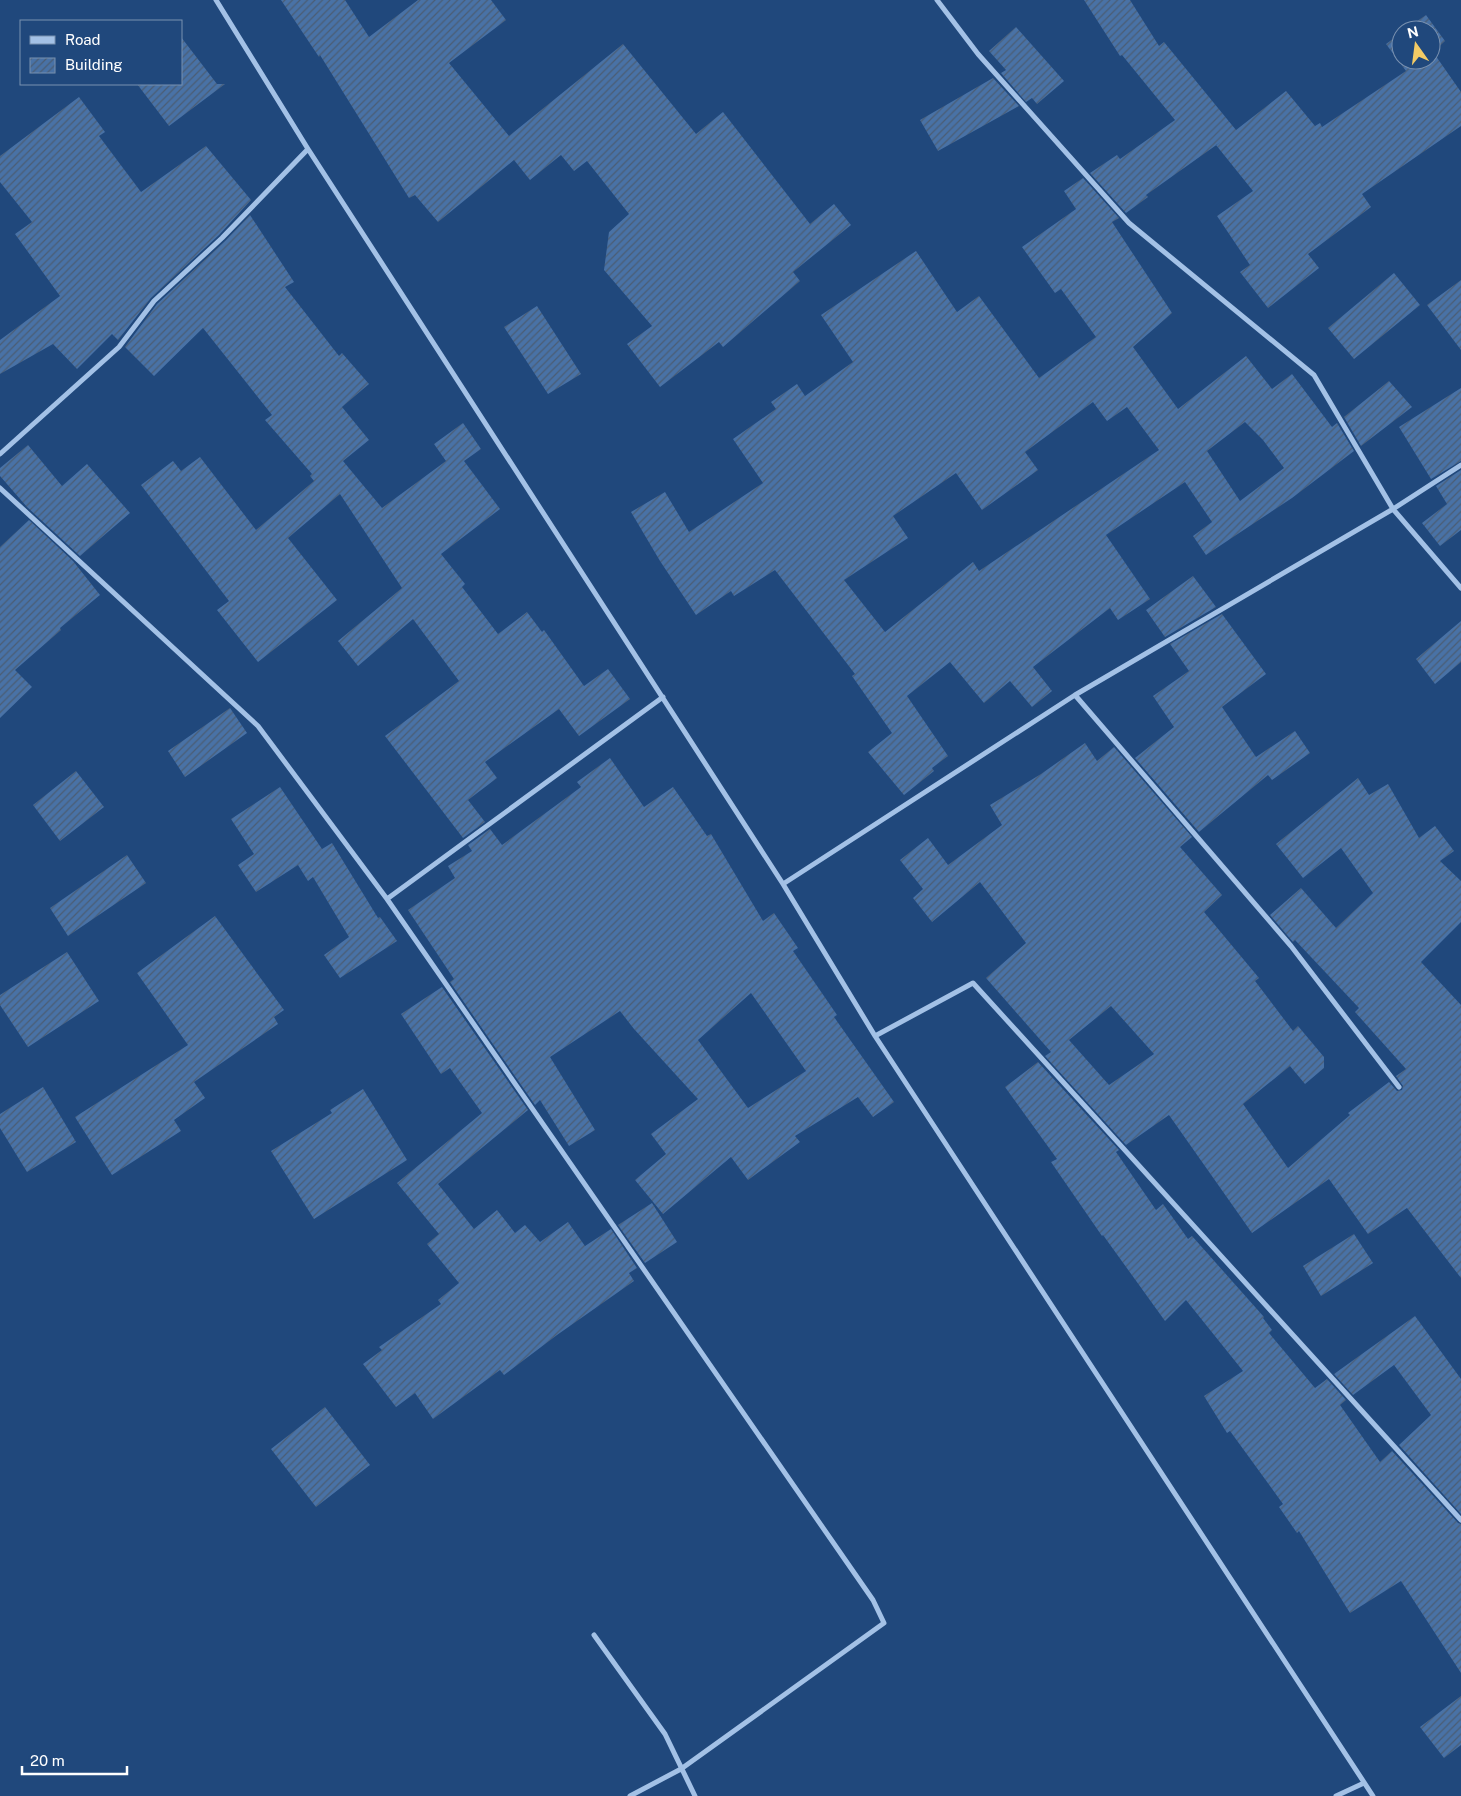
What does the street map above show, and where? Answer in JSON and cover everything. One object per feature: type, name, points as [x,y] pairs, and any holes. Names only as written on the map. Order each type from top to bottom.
[{"type":"street","points":[[212,0],[218,3],[308,149],[783,884],[875,1036],[1373,1796]]},
{"type":"street","points":[[937,0],[978,54],[1129,223],[1314,375],[1393,509],[1461,588]]},
{"type":"street","points":[[0,454],[119,347],[154,301],[222,238],[308,149]]},
{"type":"street","points":[[783,884],[1075,695],[1393,509],[1461,465]]},
{"type":"street","points":[[0,488],[258,726],[387,899],[873,1600],[884,1623],[682,1769],[630,1796]]},
{"type":"street","points":[[1075,695],[1291,946],[1399,1087]]},
{"type":"street","points":[[387,899],[662,697]]},
{"type":"street","points":[[875,1036],[972,982],[1460,1519]]},
{"type":"street","points":[[594,1636],[665,1734],[695,1796]]},
{"type":"street","points":[[1336,1796],[1364,1783]]},
{"type":"building","points":[[281,0],[345,0],[369,37],[418,0],[491,0],[506,20],[449,63],[509,136],[623,44],[696,134],[723,112],[810,224],[834,204],[851,225],[793,272],[800,281],[723,347],[719,342],[660,387],[627,344],[652,326],[604,270],[609,232],[629,214],[587,161],[574,171],[561,155],[530,180],[514,160],[438,222],[415,195],[409,198],[320,55],[319,57]]},
{"type":"building","points":[[1084,0],[1130,0],[1159,46],[1164,42],[1236,130],[1286,91],[1315,126],[1320,123],[1322,127],[1405,70],[1441,70],[1441,63],[1461,92],[1461,126],[1362,194],[1371,207],[1308,254],[1319,268],[1268,308],[1240,272],[1250,265],[1217,216],[1253,191],[1216,145],[1146,195],[1148,197],[1126,213],[1090,173],[1117,155],[1120,159],[1175,120],[1122,55],[1120,56]]},
{"type":"building","points":[[1426,15],[1430,20],[1419,20]]},
{"type":"building","points":[[1016,27],[1064,81],[1037,104],[1032,98],[1026,102],[1001,73],[1006,70],[989,51]]},
{"type":"building","points":[[1441,36],[1445,41],[1441,45]]},
{"type":"building","points":[[182,38],[217,84],[225,84],[169,126],[138,85],[182,85]]},
{"type":"building","points":[[1391,40],[1391,51],[1386,44]]},
{"type":"building","points":[[993,78],[1019,106],[938,151],[920,120]]},
{"type":"building","points":[[79,97],[105,132],[99,136],[141,192],[206,146],[251,200],[219,235],[151,298],[118,340],[112,334],[77,369],[53,344],[0,374],[0,340],[60,296],[15,234],[32,222],[0,182],[0,156]]},
{"type":"building","points":[[1083,178],[1119,218],[1112,222],[1172,313],[1133,347],[1178,409],[1246,356],[1272,389],[1292,374],[1332,427],[1337,423],[1354,451],[1292,498],[1206,555],[1193,536],[1212,522],[1185,482],[1106,535],[1150,599],[1118,620],[1110,608],[1033,667],[1052,691],[1032,707],[1010,681],[984,703],[950,662],[907,696],[948,756],[932,768],[934,771],[904,795],[868,752],[892,733],[852,676],[855,674],[775,570],[734,596],[731,591],[696,615],[660,561],[631,512],[665,492],[689,532],[763,483],[733,439],[776,409],[771,402],[797,384],[805,396],[853,362],[821,315],[916,251],[957,312],[979,296],[1039,378],[1096,337],[1061,289],[1055,293],[1022,247],[1076,209],[1064,191]],"holes":[[[1093,402],[1107,421],[1127,407],[1159,450],[979,571],[973,562],[885,632],[844,580],[908,538],[893,516],[956,473],[982,510],[1038,470],[1025,452]],[[1245,422],[1263,440],[1284,468],[1240,501],[1207,451]]]},
{"type":"building","points":[[250,215],[294,282],[285,287],[339,356],[342,353],[369,384],[342,407],[369,440],[343,461],[382,508],[446,461],[434,444],[463,423],[481,449],[464,461],[500,509],[441,554],[465,584],[462,587],[498,634],[527,612],[542,632],[544,630],[584,686],[608,669],[630,699],[579,736],[559,709],[485,762],[497,778],[468,800],[485,822],[463,838],[385,736],[459,681],[413,619],[358,666],[338,641],[402,588],[340,494],[288,538],[337,600],[258,662],[217,610],[229,601],[141,485],[173,461],[181,471],[200,457],[256,530],[314,481],[310,476],[312,474],[265,420],[272,415],[203,328],[154,376],[125,347],[157,304]]},
{"type":"building","points":[[1394,273],[1420,305],[1354,359],[1328,328]]},
{"type":"building","points":[[1461,280],[1461,350],[1427,305]]},
{"type":"building","points":[[537,306],[581,374],[548,394],[504,327]]},
{"type":"building","points":[[1389,381],[1412,407],[1361,446],[1344,417]]},
{"type":"building","points":[[1461,388],[1461,461],[1431,479],[1399,427]]},
{"type":"building","points":[[28,445],[62,486],[87,464],[130,513],[80,556],[27,507],[0,476],[0,468]]},
{"type":"building","points":[[1461,470],[1461,530],[1440,546],[1422,523],[1447,504],[1436,486]]},
{"type":"building","points":[[29,520],[73,561],[100,595],[60,628],[61,630],[15,670],[32,687],[0,718],[0,547]]},
{"type":"building","points":[[1193,576],[1216,607],[1165,637],[1146,610]]},
{"type":"building","points":[[1222,614],[1266,674],[1222,707],[1256,757],[1295,731],[1310,753],[1272,780],[1268,775],[1199,832],[1135,758],[1174,727],[1153,696],[1189,671],[1170,644]]},
{"type":"building","points":[[1461,621],[1461,662],[1435,684],[1416,659]]},
{"type":"building","points":[[230,708],[247,733],[185,777],[168,751]]},
{"type":"building","points":[[1085,743],[1097,761],[1114,747],[1192,837],[1180,847],[1222,895],[1204,912],[1259,978],[1255,981],[1293,1031],[1298,1026],[1324,1057],[1324,1068],[1305,1084],[1290,1066],[1243,1104],[1288,1168],[1350,1115],[1348,1113],[1389,1082],[1397,1091],[1402,1090],[1403,1086],[1396,1076],[1406,1069],[1355,1012],[1359,1008],[1295,940],[1293,942],[1270,915],[1301,888],[1336,928],[1373,893],[1341,848],[1303,878],[1276,844],[1358,778],[1369,795],[1388,784],[1419,838],[1435,826],[1454,851],[1440,861],[1461,881],[1461,922],[1421,962],[1461,1005],[1461,1278],[1407,1208],[1368,1234],[1329,1179],[1252,1233],[1169,1115],[1126,1145],[1045,1056],[1051,1052],[986,978],[1026,943],[980,882],[932,922],[913,898],[923,889],[900,860],[928,838],[948,865],[1002,825],[990,805],[1041,774]],"holes":[[[1111,1006],[1154,1054],[1109,1085],[1069,1040]]]},
{"type":"building","points":[[610,758],[644,807],[673,787],[707,836],[711,834],[763,921],[774,913],[798,948],[793,951],[837,1015],[834,1017],[894,1102],[873,1117],[858,1097],[795,1136],[800,1142],[748,1180],[731,1157],[663,1214],[635,1180],[666,1154],[651,1134],[698,1099],[620,1011],[550,1057],[595,1130],[569,1146],[540,1100],[535,1105],[450,982],[454,979],[408,910],[455,878],[448,866],[472,851],[468,845],[490,829],[502,845],[581,787],[577,782]],"holes":[[[751,993],[806,1071],[748,1108],[698,1040]]]},
{"type":"building","points":[[76,771],[104,807],[60,841],[33,805]]},
{"type":"building","points":[[280,787],[322,849],[332,843],[378,918],[380,917],[397,941],[340,978],[324,955],[349,937],[313,877],[308,881],[298,865],[256,892],[238,865],[254,854],[231,819]]},
{"type":"building","points":[[127,855],[146,883],[68,936],[50,908]]},
{"type":"building","points":[[215,916],[284,1010],[274,1017],[278,1024],[194,1082],[205,1098],[174,1120],[181,1131],[112,1175],[75,1117],[188,1045],[137,973]]},
{"type":"building","points":[[67,952],[99,1001],[28,1047],[0,1005],[0,995]]},
{"type":"building","points":[[442,987],[528,1110],[438,1184],[474,1229],[497,1210],[515,1233],[525,1225],[540,1242],[568,1222],[585,1246],[611,1229],[637,1268],[629,1273],[634,1281],[504,1375],[500,1370],[433,1419],[415,1393],[396,1407],[363,1364],[382,1350],[379,1347],[441,1304],[438,1300],[459,1283],[427,1244],[439,1234],[397,1183],[482,1113],[450,1068],[441,1074],[401,1014]]},
{"type":"building","points":[[1038,1062],[1119,1150],[1116,1152],[1156,1210],[1163,1204],[1188,1239],[1192,1236],[1264,1317],[1272,1330],[1269,1333],[1315,1388],[1327,1379],[1346,1400],[1340,1405],[1380,1462],[1392,1451],[1461,1524],[1461,1673],[1401,1581],[1350,1613],[1299,1531],[1297,1533],[1279,1507],[1283,1504],[1230,1431],[1227,1433],[1204,1396],[1243,1371],[1186,1300],[1165,1321],[1102,1236],[1051,1162],[1057,1159],[1005,1087]]},
{"type":"building","points":[[43,1087],[76,1142],[27,1172],[0,1128],[0,1114]]},
{"type":"building","points":[[363,1089],[407,1160],[314,1219],[271,1151],[332,1113],[330,1110]]},
{"type":"building","points":[[652,1203],[677,1242],[645,1263],[618,1225]]},
{"type":"building","points":[[1354,1234],[1373,1263],[1321,1296],[1303,1266]]},
{"type":"building","points":[[1415,1316],[1461,1379],[1461,1514],[1399,1445],[1431,1415],[1394,1365],[1353,1395],[1334,1374]]},
{"type":"building","points":[[325,1407],[370,1465],[316,1507],[271,1449]]},
{"type":"building","points":[[1461,1696],[1461,1745],[1444,1758],[1420,1727]]}]
